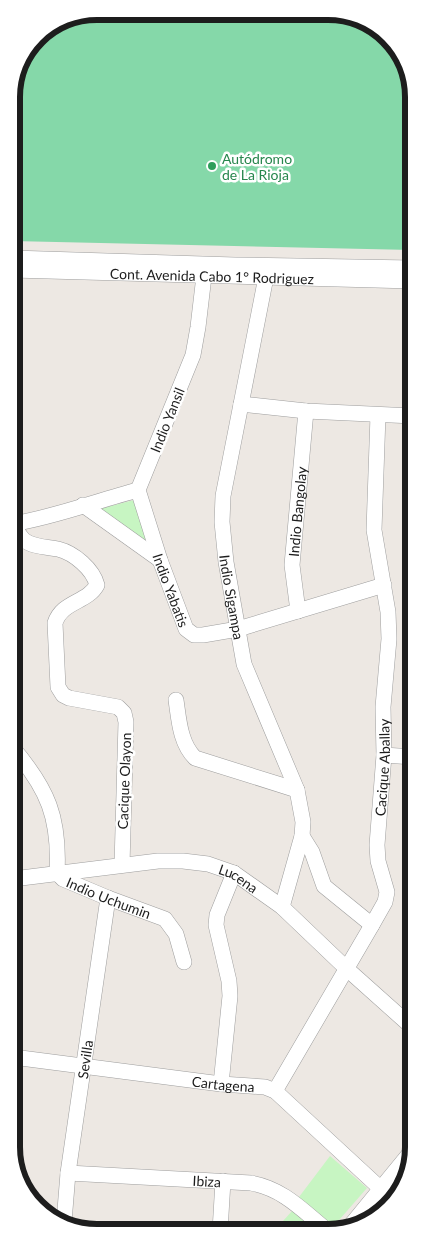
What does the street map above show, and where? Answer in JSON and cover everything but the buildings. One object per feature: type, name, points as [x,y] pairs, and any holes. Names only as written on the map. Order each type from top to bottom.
[{"type":"street","name":"Cont. Avenida Cabo 1° Rodriguez","points":[[20,258],[405,268]]},
{"type":"street","name":"Cont. Avenida Cabo 1° Rodriguez","points":[[20,270],[405,281]]},
{"type":"street","name":"Indio Yansil","points":[[138,490],[193,355],[204,276]]},
{"type":"street","name":"Indio Sigampa","points":[[266,277],[223,496],[222,522],[226,562],[244,664],[250,684],[298,790],[303,816],[302,836],[282,907]]},
{"type":"street","points":[[241,404],[306,411],[405,416]]},
{"type":"street","name":"Indio Bangolay","points":[[298,611],[292,565],[306,411]]},
{"type":"street","name":"Cacique Aballay","points":[[275,1091],[385,902],[387,892],[378,861],[377,845],[384,756],[383,708],[389,639],[384,585],[374,530],[378,415]]},
{"type":"street","points":[[20,520],[48,518],[83,505],[138,490],[160,560]]},
{"type":"street","name":"Indio Yabatis","points":[[83,505],[160,560],[186,629],[194,635],[238,628],[384,585]]},
{"type":"street","name":"Cacique Olayon","points":[[20,533],[24,540],[61,550],[72,556],[94,575],[97,585],[92,594],[64,608],[58,615],[55,623],[58,687],[63,695],[69,698],[118,707],[124,713],[126,722],[122,865]]},
{"type":"street","points":[[176,700],[180,731],[187,750],[195,758],[298,790]]},
{"type":"street","points":[[384,756],[405,757]]},
{"type":"street","name":"Indio Uchumin","points":[[20,758],[40,786],[54,819],[58,840],[57,873],[63,879],[165,919],[176,934],[184,962]]},
{"type":"street","points":[[302,836],[312,852],[324,886],[372,925]]},
{"type":"street","name":"Lucena","points":[[20,878],[122,865],[183,861],[208,864],[234,873],[282,907],[405,1021]]},
{"type":"street","points":[[221,1084],[230,996],[229,981],[216,925],[217,915],[234,873]]},
{"type":"street","name":"Sevilla","points":[[64,1217],[68,1173],[108,898]]},
{"type":"street","name":"Cartagena","points":[[20,1058],[221,1084],[265,1087],[275,1091],[388,1195]]},
{"type":"street","points":[[356,1219],[403,1161]]},
{"type":"street","name":"Ibiza","points":[[68,1173],[223,1181],[268,1186],[280,1191],[320,1224]]},
{"type":"street","points":[[220,1224],[223,1181]]},
{"type":"green space","name":"Autódromo de La Rioja","points":[[328,20],[343,21],[366,30],[375,36],[395,58],[404,82],[405,250],[20,241],[20,92],[26,68],[33,54],[54,33],[82,21]]},
{"type":"green space","points":[[134,500],[150,544],[99,509]]},
{"type":"green space","points":[[330,1156],[367,1188],[336,1223],[329,1224],[299,1197]]},
{"type":"green space","points":[[292,1211],[309,1224],[280,1224]]},
{"type":"place","name":"Autódromo de La Rioja","points":[[212,166]]}]
